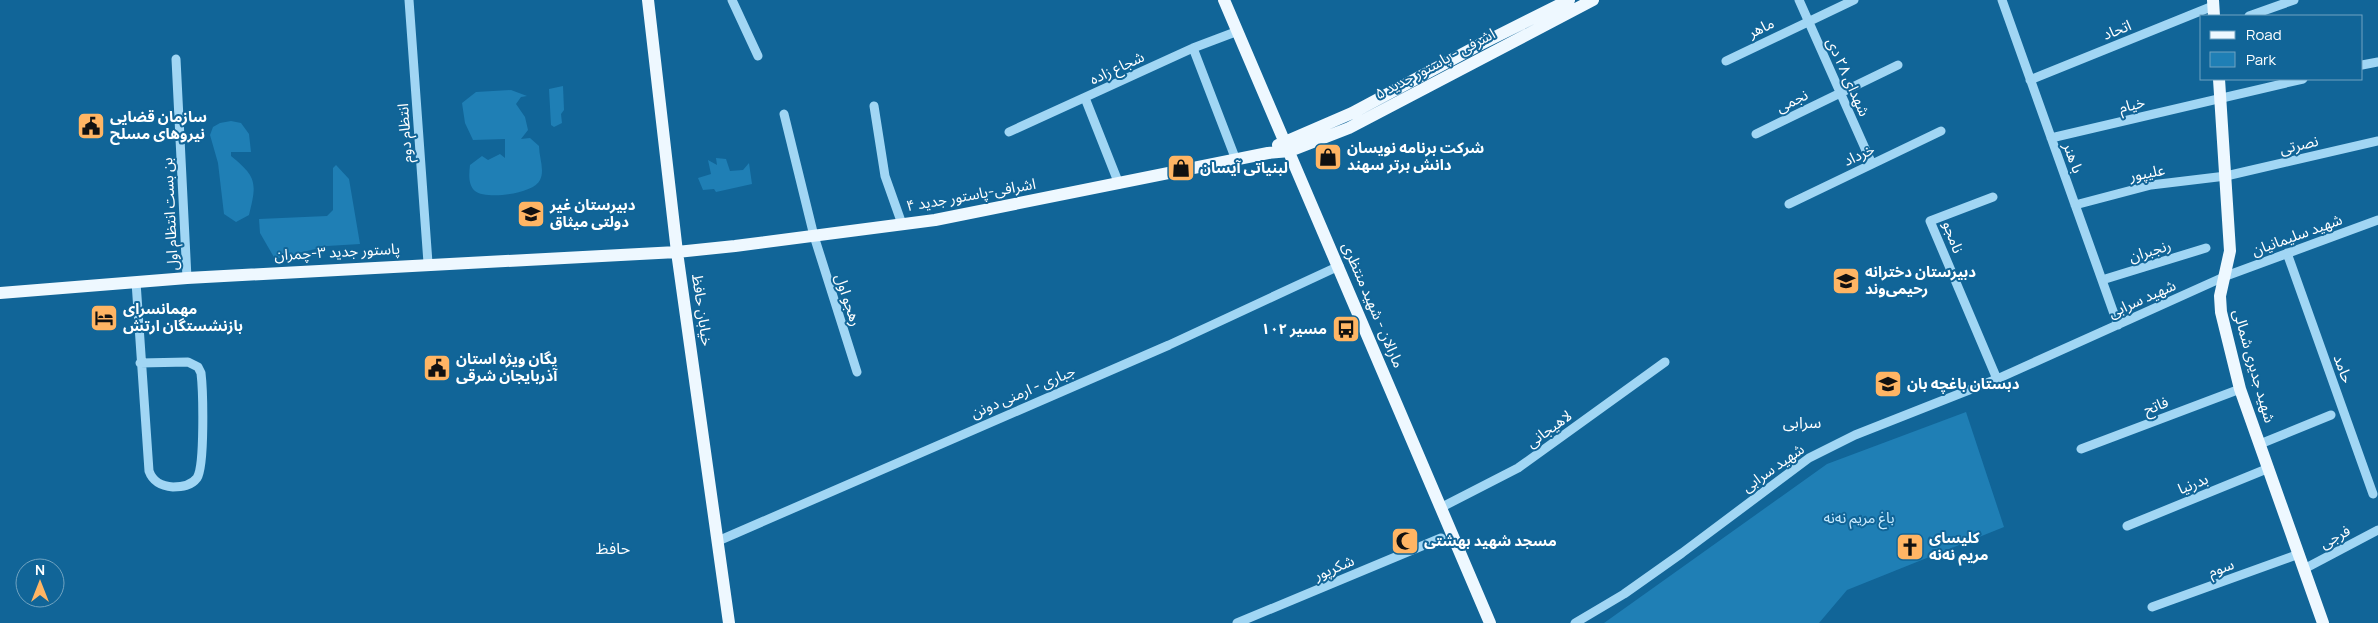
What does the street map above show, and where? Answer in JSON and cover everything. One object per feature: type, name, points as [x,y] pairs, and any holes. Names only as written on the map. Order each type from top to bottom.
[{"type":"main road","name":"خیابان حافظ","points":[[648,0],[677,252],[729,623]]},
{"type":"main road","name":"مارالان - شهید منتظری","points":[[1224,0],[1490,623]]},
{"type":"main road","name":"اشرفی - پاستور جدید ۵","points":[[1288,147],[1481,44],[1569,0]]},
{"type":"main road","name":"اشرفی - پاستور جدید ۵","points":[[1288,147],[1349,128],[1593,0]]},
{"type":"main road","name":"شهید جدیری شمالی","points":[[2219,80],[2230,251],[2226,276],[2220,296],[2221,312],[2240,389],[2323,623]]},
{"type":"main road","name":"اشرافی-پاستور جدید ۴","points":[[677,252],[902,224],[1119,184],[1268,153],[1288,147]]},
{"type":"main road","name":"پاستور جدید ۳-چمران","points":[[0,293],[188,278],[428,263],[677,252]]},
{"type":"street","name":"انتظام دوم","points":[[409,0],[428,263]]},
{"type":"street","points":[[732,0],[758,56]]},
{"type":"street","name":"شهدای ۲۸ دی","points":[[1799,0],[1872,164]]},
{"type":"street","name":"ماهر","points":[[1726,61],[1808,20],[1854,0]]},
{"type":"street","name":"با هنر","points":[[2002,0],[2118,325]]},
{"type":"street","points":[[2252,15],[2294,0]]},
{"type":"street","name":"اتحاد","points":[[2030,80],[2214,7]]},
{"type":"street","name":"شجاع زاده","points":[[1009,132],[1193,48],[1238,31]]},
{"type":"street","points":[[1193,48],[1236,160]]},
{"type":"street","name":"بن بست انتظام اول","points":[[176,59],[188,278]]},
{"type":"street","points":[[2363,65],[2378,62]]},
{"type":"street","name":"نجمی","points":[[1756,134],[1898,66]]},
{"type":"street","name":"خیام","points":[[2051,138],[2299,80]]},
{"type":"street","points":[[1085,98],[1119,184]]},
{"type":"street","points":[[874,106],[885,176],[902,224]]},
{"type":"street","name":"رهجو اول","points":[[784,114],[814,236],[857,372]]},
{"type":"street","name":"خرداد","points":[[1789,204],[1941,131]]},
{"type":"street","name":"نصرتی","points":[[2226,176],[2378,141]]},
{"type":"street","name":"علیپور","points":[[2075,205],[2151,186],[2226,176]]},
{"type":"street","name":"نامجو","points":[[1993,198],[1930,221],[1997,379]]},
{"type":"street","name":"شهید سلیمانیان","points":[[2226,276],[2378,220]]},
{"type":"street","name":"رنجبران","points":[[2102,280],[2206,248]]},
{"type":"street","name":"حامد","points":[[2287,253],[2373,494]]},
{"type":"street","name":"جباری - ارمنی دونن","points":[[718,541],[1169,345],[1339,266]]},
{"type":"street","name":"شهید سرابی","points":[[1575,623],[1624,594],[1810,458],[1855,435],[1997,379],[2226,276]]},
{"type":"street","points":[[136,282],[140,363],[150,475],[157,483],[164,486],[185,486],[196,479],[201,465],[201,373],[198,367],[188,362],[140,363]]},
{"type":"street","name":"لاهیجانی","points":[[1442,507],[1518,468],[1665,362]]},
{"type":"street","name":"فاتح","points":[[2080,449],[2240,389]]},
{"type":"street","points":[[2260,444],[2331,415]]},
{"type":"street","name":"بدرنیا","points":[[2127,526],[2269,468]]},
{"type":"street","name":"فرجی","points":[[2304,569],[2378,530]]},
{"type":"street","name":"شکرپور","points":[[1237,623],[1441,538]]},
{"type":"street","name":"سوم","points":[[2152,607],[2299,554]]},
{"type":"green space","points":[[563,86],[564,110],[561,114],[562,123],[554,127],[551,125],[549,89]]},
{"type":"green space","points":[[511,90],[527,96],[521,97],[516,104],[525,117],[528,130],[521,139],[530,138],[539,146],[542,168],[540,180],[536,185],[520,192],[499,195],[481,194],[471,186],[469,176],[470,165],[482,156],[488,160],[500,154],[505,158],[505,139],[473,140],[465,123],[462,103],[476,92]]},
{"type":"green space","points":[[231,121],[241,123],[249,134],[251,152],[231,152],[231,156],[250,175],[254,188],[249,215],[236,222],[224,214],[218,163],[210,135],[213,127],[220,123]]},
{"type":"green space","points":[[716,158],[726,159],[730,171],[743,170],[749,163],[752,184],[716,192],[714,189],[703,190],[698,178],[711,174],[708,160],[717,165]]},
{"type":"green space","points":[[336,165],[349,179],[360,244],[327,246],[275,259],[260,233],[259,219],[327,216],[333,210],[333,168]]},
{"type":"green space","name":"باغ مریم نه‌نه","points":[[1966,412],[2004,527],[1847,590],[1819,623],[1604,623],[1827,464]]},
{"type":"place","name":"سازمان قضایی نیروهای مسلح","points":[[91,126]]},
{"type":"place","name":"شرکت برنامه نویسان دانش برتر سهند","points":[[1328,157]]},
{"type":"place","name":"لبنیاتی آیسان","points":[[1181,168]]},
{"type":"place","name":"دبیرستان غیر دولتی میثاق","points":[[531,214]]},
{"type":"place","name":"دبیرستان دخترانه رحیمی‌وند","points":[[1846,281]]},
{"type":"place","name":"مهمانسرای بازنشستگان ارتش","points":[[104,318]]},
{"type":"place","name":"مسیر ۱۰۲","points":[[1346,329]]},
{"type":"place","name":"یگان ویژه استان آذربایجان شرقی","points":[[437,368]]},
{"type":"place","name":"دبستان باغچه بان","points":[[1888,384]]},
{"type":"place","name":"مسجد شهید بهشتی","points":[[1405,541]]},
{"type":"place","name":"کلیسای مریم نه‌نه","points":[[1910,547]]},
{"type":"district","name":"سرابی","points":[[1802,422]]},
{"type":"district","name":"حافظ","points":[[613,548]]}]
